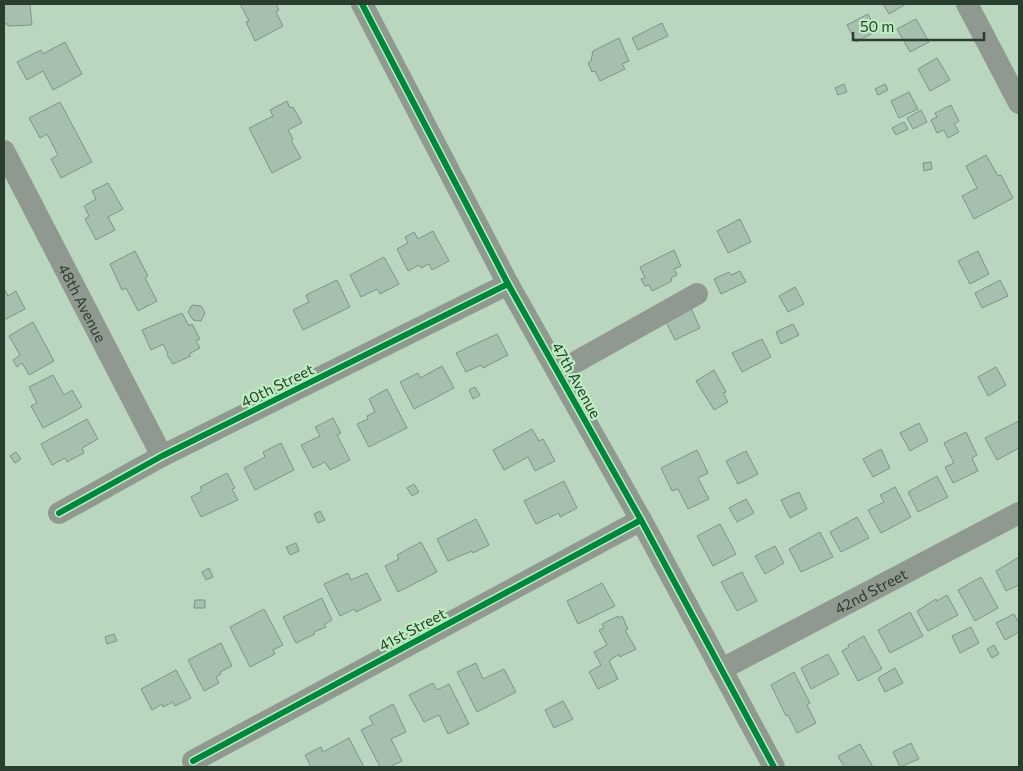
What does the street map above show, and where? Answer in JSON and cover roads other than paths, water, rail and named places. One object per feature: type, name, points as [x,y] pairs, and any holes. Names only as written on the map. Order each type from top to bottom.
[{"type":"street","name":"47th Avenue","points":[[362,4],[508,284],[642,520],[774,767]]},
{"type":"street","points":[[967,4],[1019,103]]},
{"type":"street","name":"48th Avenue","points":[[4,151],[162,456]]},
{"type":"street","name":"40th Street","points":[[59,513],[162,456],[508,284]]},
{"type":"street","points":[[558,372],[697,294]]},
{"type":"street","name":"42nd Street","points":[[722,668],[1019,513]]},
{"type":"street","name":"41st Street","points":[[193,761],[642,520]]}]
